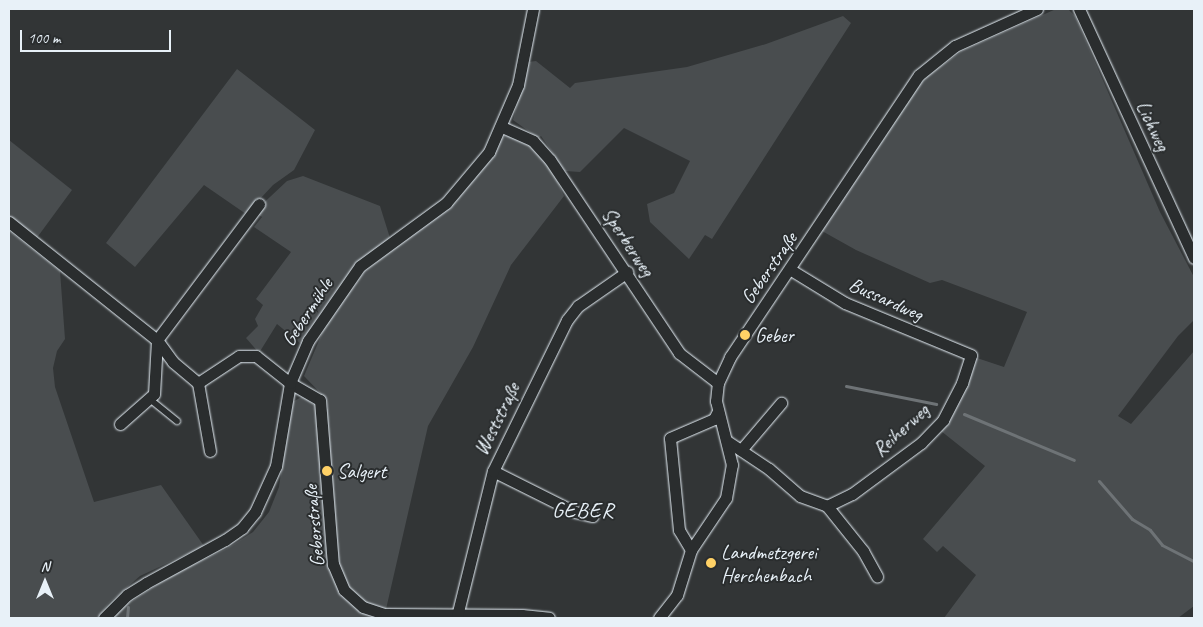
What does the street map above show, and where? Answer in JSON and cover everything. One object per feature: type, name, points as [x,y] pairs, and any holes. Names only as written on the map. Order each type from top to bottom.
[{"type":"street","name":"Gebermühle","points":[[104,618],[127,595],[165,571],[225,540],[251,517],[264,497],[276,466],[290,383],[308,341],[360,266],[446,203],[474,173],[502,127],[518,85],[533,9]]},
{"type":"street","name":"Geberstraße","points":[[659,618],[677,594],[692,550],[726,498],[732,465],[727,441],[717,413],[718,383],[730,357],[791,270],[919,75],[955,46],[1037,9]]},
{"type":"street","name":"Lichweg","points":[[1079,9],[1194,258]]},
{"type":"street","name":"Sperberweg","points":[[502,127],[533,140],[550,160],[627,272],[679,353],[718,383]]},
{"type":"street","points":[[120,424],[154,394],[157,340],[259,204]]},
{"type":"street","points":[[9,222],[157,340],[173,362],[198,383],[210,451]]},
{"type":"street","name":"Bussardweg","points":[[791,270],[845,303],[971,355]]},
{"type":"street","name":"Weststraße","points":[[457,616],[492,471],[567,320],[578,306],[627,272]]},
{"type":"street","points":[[198,383],[226,363],[246,355],[256,356],[290,383]]},
{"type":"street","name":"Reiherweg","points":[[827,506],[886,470],[936,428],[958,393],[971,355]]},
{"type":"street","name":"Geberstraße","points":[[290,383],[311,393],[322,405],[330,536],[334,564],[344,590],[363,607],[385,614],[549,618]]},
{"type":"street","points":[[741,450],[781,403]]},
{"type":"street","points":[[692,550],[679,530],[670,438],[714,418],[717,413]]},
{"type":"street","points":[[727,441],[800,496],[827,506],[863,551],[877,576]]},
{"type":"street","points":[[492,471],[575,512],[593,516]]},
{"type":"lane","points":[[150,399],[177,421]]},
{"type":"shaded area","points":[[1056,9],[1069,10],[1075,16],[1160,212],[1194,277],[1194,320],[1178,336],[1118,416],[1131,424],[1194,351],[1194,606],[1178,618],[944,618],[976,575],[943,546],[937,552],[923,539],[985,466],[941,431],[943,420],[971,356],[1004,367],[1027,312],[942,280],[930,283],[856,250],[822,231],[916,89],[928,76],[962,51]]},
{"type":"shaded area","points":[[843,16],[851,23],[712,239],[705,235],[689,259],[650,222],[647,204],[674,193],[690,161],[624,128],[580,172],[565,171],[541,136],[538,138],[513,120],[528,62],[536,61],[570,88],[575,83],[687,67],[766,44]]},
{"type":"shaded area","points":[[237,69],[315,130],[294,170],[273,185],[246,214],[204,185],[135,267],[106,243]]},
{"type":"shaded area","points":[[509,134],[522,138],[548,162],[564,196],[511,265],[473,347],[428,426],[384,618],[114,618],[123,607],[172,575],[226,549],[253,532],[269,512],[279,487],[291,403],[303,396],[315,406],[328,409],[327,400],[304,376],[326,324],[365,271],[458,198],[502,138]]},
{"type":"shaded area","points":[[9,140],[72,190],[36,239],[9,217]]},
{"type":"shaded area","points":[[303,176],[380,206],[390,238],[350,272],[306,348],[277,324],[259,353],[246,338],[258,326],[255,319],[263,305],[256,299],[291,252],[254,227],[262,217],[254,212],[287,181]]},
{"type":"shaded area","points":[[9,231],[60,271],[65,339],[57,351],[53,368],[55,387],[94,502],[161,485],[204,546],[140,576],[109,603],[97,618],[9,618]]},
{"type":"waterway","points":[[846,386],[936,404]]},
{"type":"waterway","points":[[964,414],[1074,460]]},
{"type":"waterway","points":[[1099,481],[1132,519],[1150,530],[1162,545],[1194,561]]},
{"type":"waterway","points":[[127,618],[128,607]]},
{"type":"place","name":"Geber","points":[[745,335]]},
{"type":"place","name":"Salgert","points":[[327,471]]},
{"type":"place","name":"Landmetzgerei Herchenbach","points":[[711,563]]},
{"type":"district","name":"GEBER","points":[[583,511]]}]
